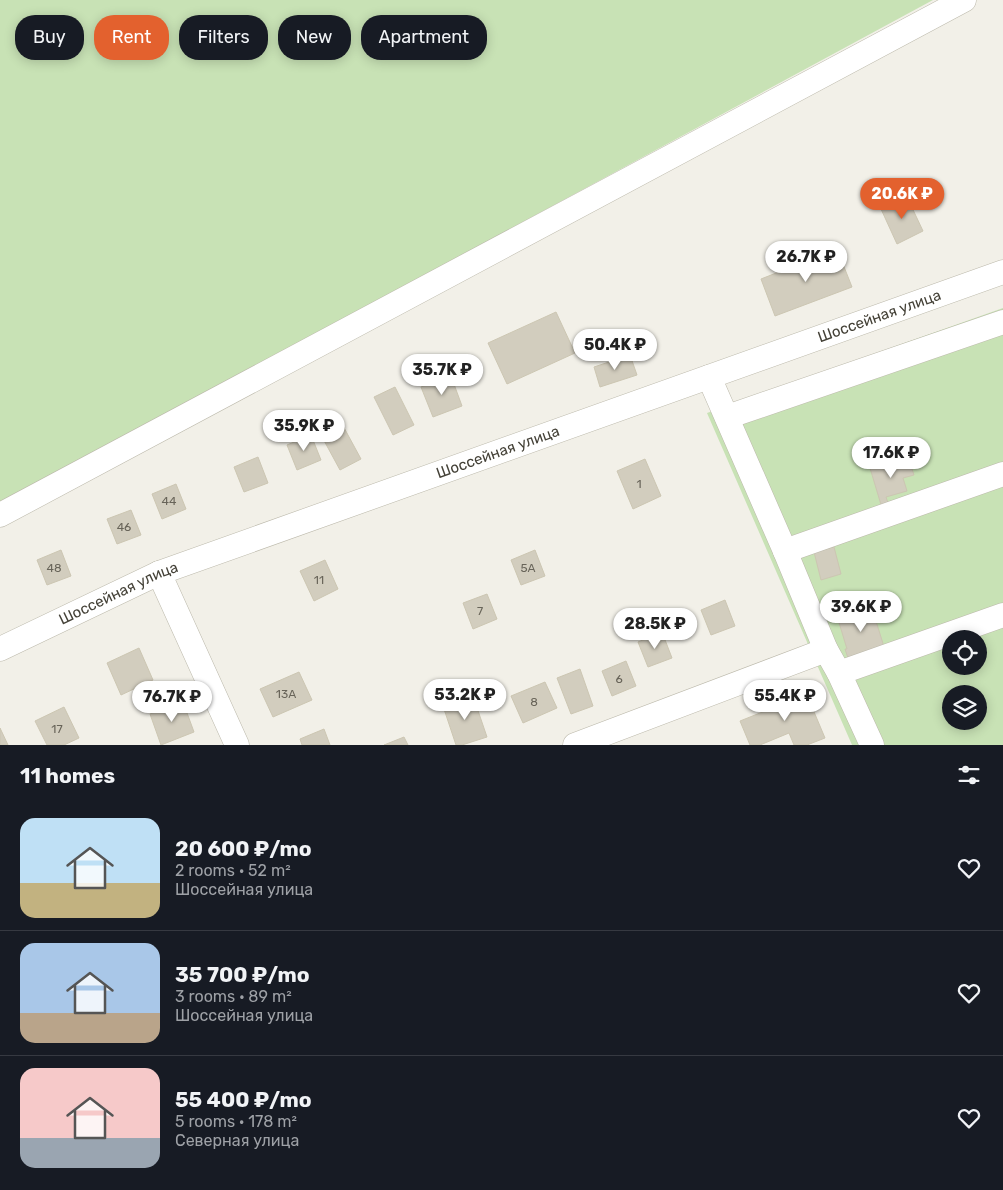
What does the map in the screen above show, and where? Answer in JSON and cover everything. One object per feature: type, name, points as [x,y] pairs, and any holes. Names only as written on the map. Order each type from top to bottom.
[{"type":"street","points":[[0,515],[964,0]]},
{"type":"street","name":"Шоссейная улица","points":[[0,649],[159,573],[1003,272]]},
{"type":"street","points":[[727,418],[1003,322]]},
{"type":"street","points":[[709,376],[826,650],[839,672],[872,745]]},
{"type":"street","points":[[784,551],[1003,474]]},
{"type":"street","points":[[159,573],[237,745]]},
{"type":"street","points":[[839,672],[1003,616]]},
{"type":"street","points":[[575,745],[826,650]]},
{"type":"green space","points":[[0,0],[933,0],[0,505]]},
{"type":"green space","points":[[1003,308],[1003,745],[852,745],[707,413]]},
{"type":"building","points":[[907,197],[923,231],[897,244],[881,209]]},
{"type":"building","points":[[837,249],[852,287],[775,316],[761,279]]},
{"type":"building","points":[[556,312],[575,353],[507,384],[488,343]]},
{"type":"building","points":[[630,355],[637,375],[600,387],[594,367]]},
{"type":"building","points":[[451,376],[462,406],[433,417],[421,387]]},
{"type":"building","points":[[395,387],[414,425],[393,435],[374,397]]},
{"type":"building","points":[[342,424],[361,459],[340,470],[321,435]]},
{"type":"building","points":[[311,435],[321,460],[297,470],[287,445]]},
{"type":"building","points":[[258,457],[268,483],[244,492],[234,467]]},
{"type":"building","points":[[908,457],[914,475],[903,478],[907,491],[886,497],[889,506],[882,508],[870,468]]},
{"type":"building","points":[[645,459],[661,496],[633,509],[617,471]]},
{"type":"building","points":[[176,484],[186,509],[162,519],[152,494]]},
{"type":"building","points":[[131,510],[141,535],[117,544],[107,519]]},
{"type":"building","points":[[834,547],[841,574],[821,580],[814,552]]},
{"type":"building","points":[[61,550],[71,576],[47,585],[37,560]]},
{"type":"building","points":[[535,550],[545,576],[521,585],[511,560]]},
{"type":"building","points":[[325,560],[338,589],[314,601],[300,571]]},
{"type":"building","points":[[487,594],[497,619],[473,629],[463,603]]},
{"type":"building","points":[[725,600],[735,626],[711,635],[701,610]]},
{"type":"building","points":[[871,605],[885,650],[849,661],[837,616]]},
{"type":"building","points":[[662,632],[672,658],[648,667],[638,642]]},
{"type":"building","points":[[139,648],[153,680],[121,695],[107,663]]},
{"type":"building","points":[[626,661],[636,686],[612,696],[602,671]]},
{"type":"building","points":[[580,669],[593,706],[571,714],[557,678]]},
{"type":"building","points":[[299,672],[312,700],[273,717],[260,689]]},
{"type":"building","points":[[545,682],[557,708],[523,723],[511,696]]},
{"type":"building","points":[[804,688],[825,738],[807,745],[794,745],[789,733],[760,745],[750,745],[740,721],[775,707],[773,701]]},
{"type":"building","points":[[473,696],[487,737],[456,745],[443,706]]},
{"type":"building","points":[[183,702],[194,732],[161,745],[150,714]]},
{"type":"building","points":[[64,707],[79,738],[64,745],[47,745],[35,721]]},
{"type":"building","points":[[0,728],[8,745],[0,745]]},
{"type":"building","points":[[324,729],[330,745],[302,745],[300,739]]},
{"type":"building","points":[[404,737],[408,745],[384,745]]}]
